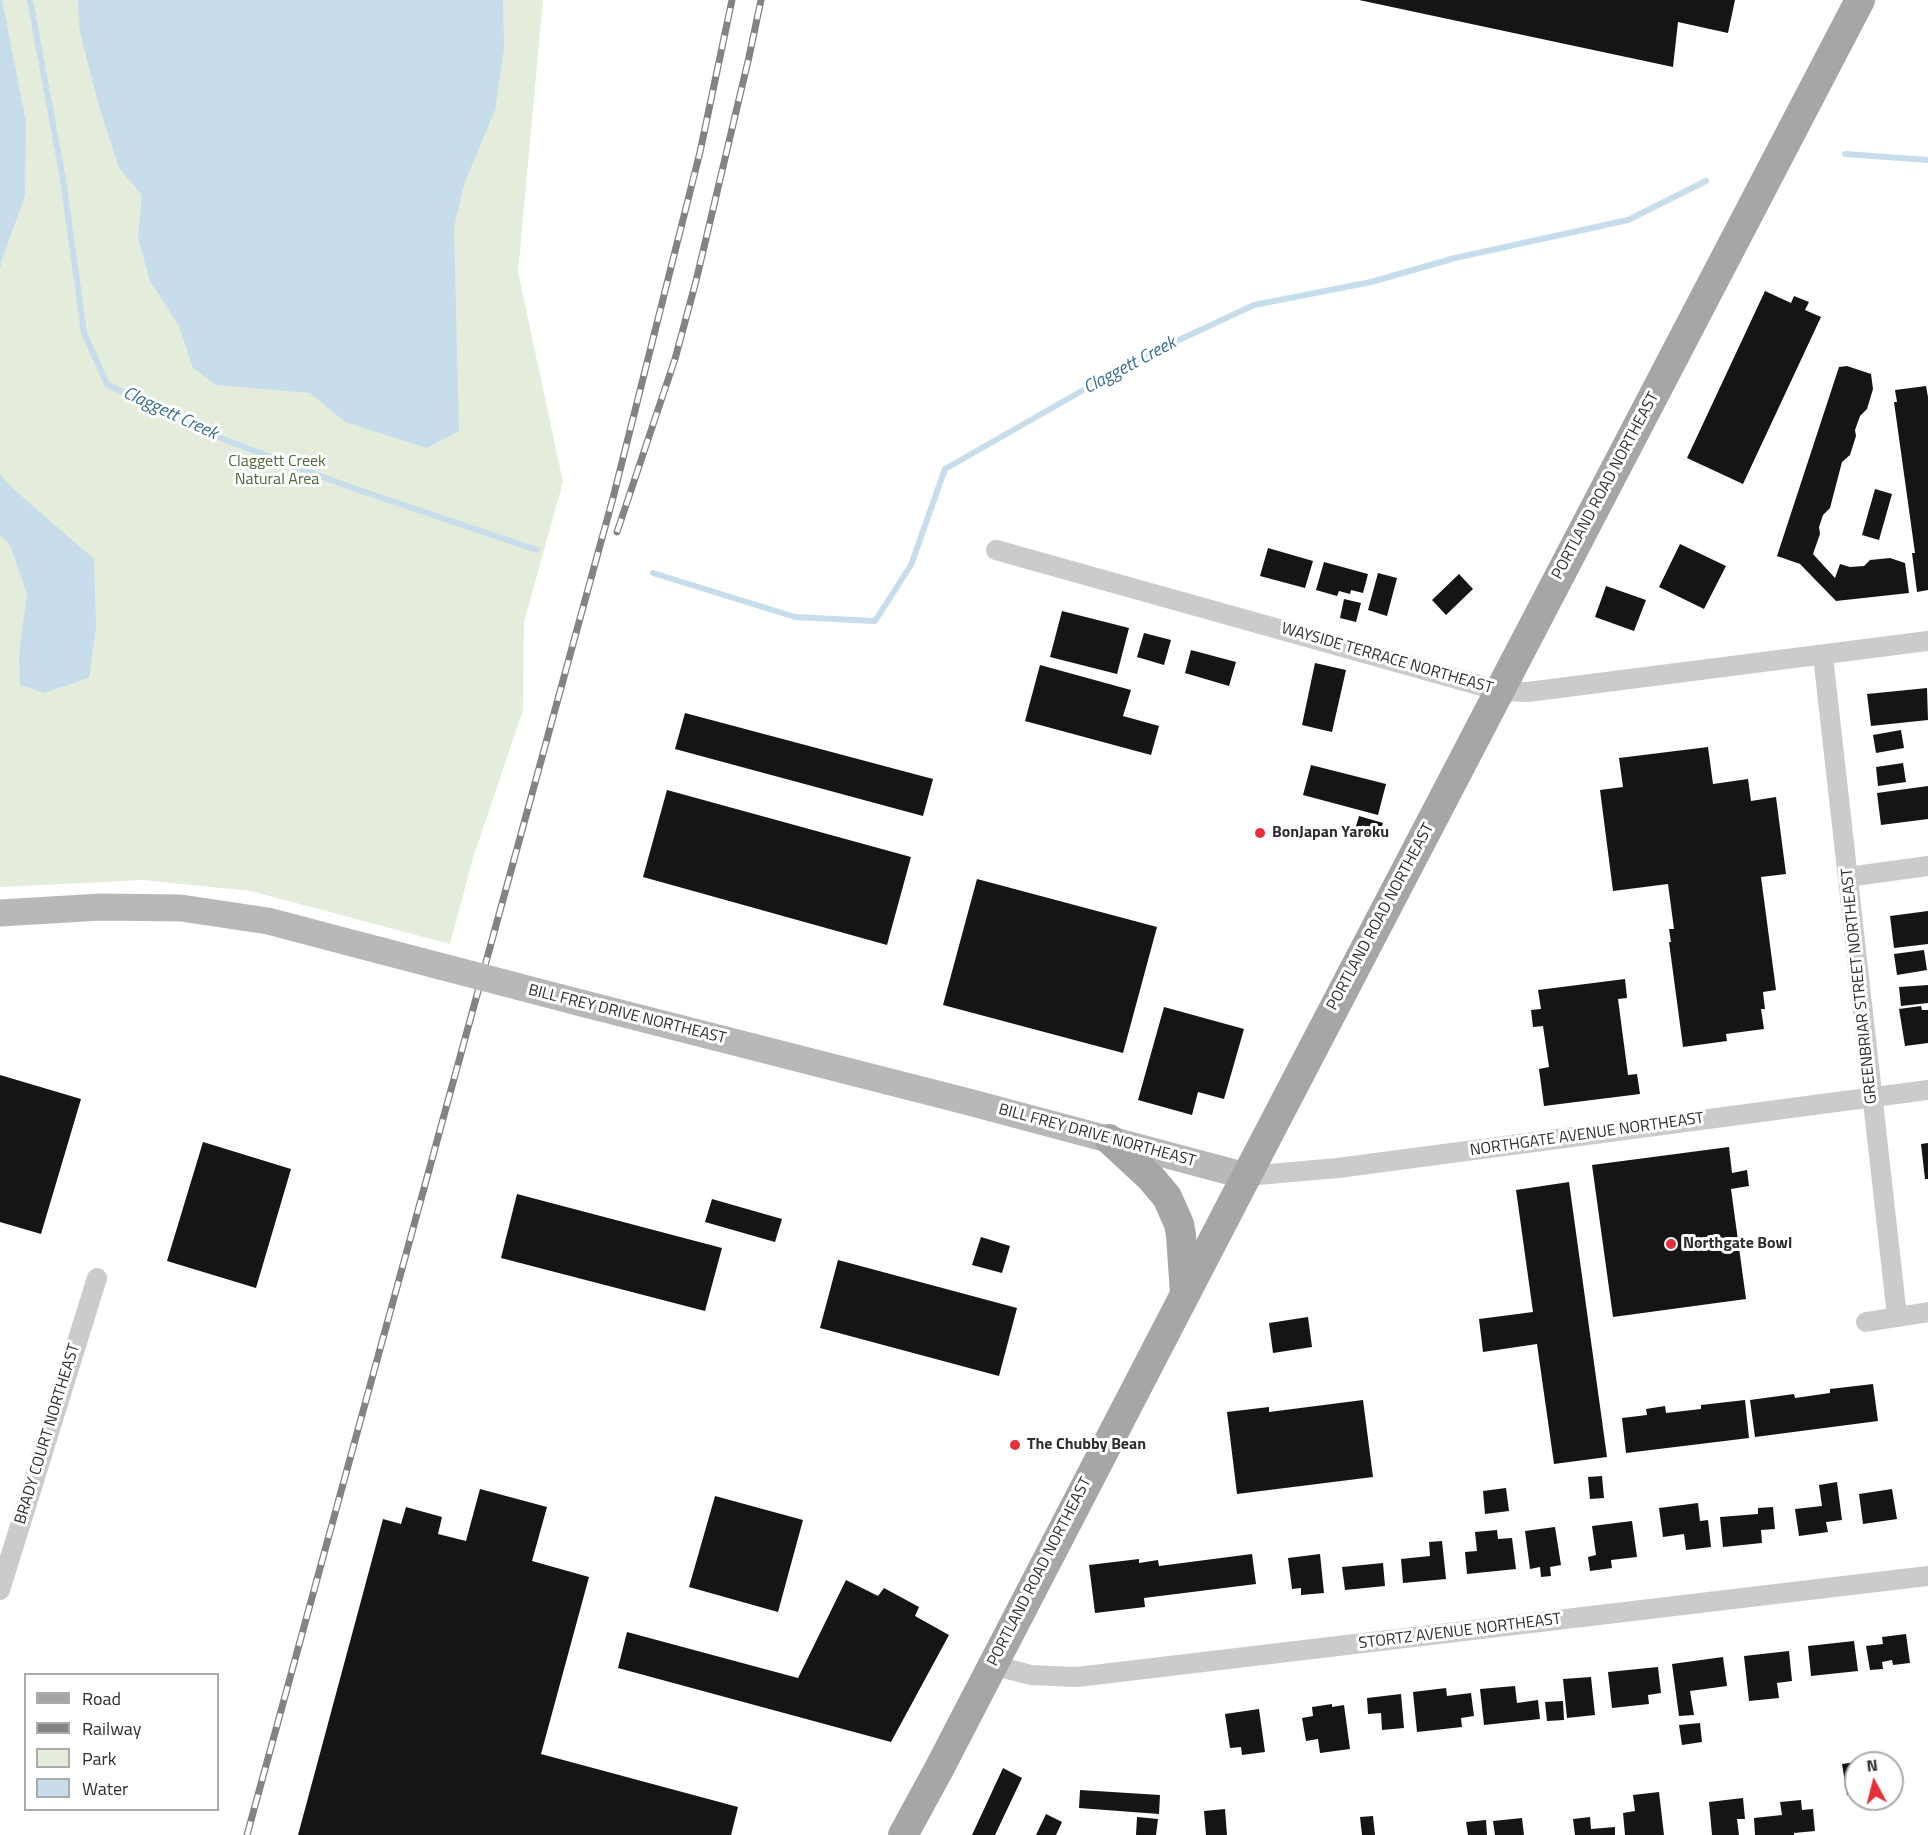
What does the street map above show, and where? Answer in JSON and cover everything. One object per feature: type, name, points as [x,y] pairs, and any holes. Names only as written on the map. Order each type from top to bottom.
[{"type":"main road","name":"PORTLAND ROAD NORTHEAST","points":[[903,1835],[1860,0]]},
{"type":"main road","points":[[1109,1139],[1151,1178],[1167,1197],[1179,1224],[1185,1294]]},
{"type":"street","name":"WAYSIDE TERRACE NORTHEAST","points":[[996,550],[1500,691],[1528,692],[1928,641]]},
{"type":"street","name":"GREENBRIAR STREET NORTHEAST","points":[[1823,656],[1898,1316]]},
{"type":"street","points":[[1848,876],[1928,866]]},
{"type":"street","name":"BILL FREY DRIVE NORTHEAST","points":[[0,913],[101,907],[181,908],[268,921],[1246,1176]]},
{"type":"street","name":"NORTHGATE AVENUE NORTHEAST","points":[[1246,1176],[1338,1168],[1928,1090]]},
{"type":"street","name":"BRADY COURT NORTHEAST","points":[[0,1590],[97,1278]]},
{"type":"street","points":[[1866,1322],[1928,1312]]},
{"type":"street","name":"STORTZ AVENUE NORTHEAST","points":[[992,1665],[1031,1675],[1077,1677],[1928,1576]]},
{"type":"green space","name":"Claggett Creek Natural Area","points":[[0,0],[543,0],[518,272],[563,482],[524,622],[523,710],[473,858],[450,944],[251,891],[143,880],[0,887]]},
{"type":"water","points":[[0,0],[2,0],[26,122],[25,196],[0,269]]},
{"type":"water","points":[[78,0],[503,0],[504,48],[495,110],[464,184],[454,228],[459,431],[427,448],[345,422],[310,393],[216,385],[193,368],[179,326],[150,281],[138,238],[142,195],[119,168],[98,103],[79,28]]},
{"type":"water","points":[[0,474],[10,486],[94,559],[96,628],[89,678],[44,693],[20,685],[19,654],[27,594],[10,545],[0,535]]},
{"type":"building","points":[[1359,0],[1735,0],[1728,33],[1678,22],[1673,67]]},
{"type":"building","points":[[1765,291],[1791,303],[1794,296],[1809,302],[1805,310],[1821,317],[1743,484],[1687,458]]},
{"type":"building","points":[[1847,366],[1871,374],[1873,389],[1867,409],[1860,416],[1855,430],[1856,436],[1850,455],[1842,462],[1830,508],[1823,515],[1819,527],[1820,534],[1813,554],[1835,578],[1840,564],[1850,567],[1864,566],[1870,560],[1890,558],[1905,563],[1909,593],[1836,601],[1800,564],[1777,556],[1839,367]]},
{"type":"building","points":[[1926,386],[1928,397],[1928,590],[1917,592],[1912,553],[1915,553],[1894,402],[1897,402],[1895,390]]},
{"type":"building","points":[[1875,489],[1892,494],[1879,540],[1862,535]]},
{"type":"building","points":[[1680,544],[1726,566],[1704,609],[1659,587]]},
{"type":"building","points":[[1268,548],[1313,561],[1305,588],[1260,576]]},
{"type":"building","points":[[1324,562],[1368,574],[1363,593],[1351,590],[1350,594],[1339,591],[1337,596],[1316,590]]},
{"type":"building","points":[[1378,573],[1397,578],[1387,616],[1368,610]]},
{"type":"building","points":[[1459,574],[1473,589],[1446,615],[1432,600]]},
{"type":"building","points":[[1606,586],[1646,600],[1634,631],[1595,617]]},
{"type":"building","points":[[1344,599],[1361,603],[1356,622],[1340,618]]},
{"type":"building","points":[[1062,611],[1129,628],[1117,674],[1050,657]]},
{"type":"building","points":[[1144,633],[1171,640],[1164,665],[1137,657]]},
{"type":"building","points":[[1191,650],[1236,662],[1229,686],[1185,673]]},
{"type":"building","points":[[1315,663],[1346,670],[1332,732],[1302,725]]},
{"type":"building","points":[[1040,665],[1131,690],[1123,716],[1159,726],[1151,755],[1025,721]]},
{"type":"building","points":[[1927,688],[1928,720],[1871,726],[1867,694]]},
{"type":"building","points":[[685,713],[933,779],[923,816],[675,749]]},
{"type":"building","points":[[1901,730],[1904,748],[1876,753],[1873,735]]},
{"type":"building","points":[[1708,747],[1713,784],[1748,779],[1751,801],[1776,797],[1786,874],[1761,877],[1776,990],[1763,992],[1765,1009],[1761,1009],[1764,1029],[1726,1034],[1727,1041],[1683,1047],[1669,942],[1671,942],[1669,929],[1674,929],[1668,884],[1613,891],[1600,790],[1623,787],[1619,758]]},
{"type":"building","points":[[1903,763],[1906,782],[1878,786],[1876,767]]},
{"type":"building","points":[[1311,765],[1386,784],[1378,815],[1303,795]]},
{"type":"building","points":[[1928,786],[1928,819],[1881,825],[1877,793]]},
{"type":"building","points":[[667,790],[911,857],[887,945],[643,877]]},
{"type":"building","points":[[1359,816],[1383,823],[1378,840],[1354,833]]},
{"type":"building","points":[[977,879],[1157,927],[1123,1053],[943,1005]]},
{"type":"building","points":[[1928,911],[1928,944],[1894,948],[1890,916]]},
{"type":"building","points":[[1924,950],[1927,970],[1897,975],[1894,954]]},
{"type":"building","points":[[1625,979],[1627,998],[1618,999],[1628,1075],[1637,1074],[1640,1094],[1544,1106],[1539,1069],[1549,1067],[1543,1026],[1533,1027],[1531,1010],[1541,1009],[1538,990]]},
{"type":"building","points":[[1928,985],[1928,1003],[1901,1006],[1899,987]]},
{"type":"building","points":[[1921,1006],[1922,1010],[1928,1010],[1928,1043],[1905,1046],[1899,1009]]},
{"type":"building","points":[[1164,1007],[1244,1029],[1224,1099],[1198,1092],[1192,1115],[1138,1100]]},
{"type":"building","points":[[0,1075],[81,1099],[41,1234],[0,1222]]},
{"type":"building","points":[[203,1142],[291,1169],[256,1288],[167,1261]]},
{"type":"building","points":[[1928,1143],[1928,1179],[1925,1179],[1921,1144]]},
{"type":"building","name":"Northgate Bowl","points":[[1729,1147],[1732,1173],[1747,1170],[1749,1186],[1731,1189],[1746,1299],[1613,1317],[1592,1165]]},
{"type":"building","points":[[1569,1182],[1607,1457],[1554,1464],[1537,1344],[1483,1352],[1479,1319],[1533,1312],[1516,1190]]},
{"type":"building","points":[[517,1194],[722,1248],[705,1311],[501,1258]]},
{"type":"building","points":[[712,1199],[782,1219],[775,1242],[705,1222]]},
{"type":"building","points":[[981,1237],[1010,1246],[1002,1273],[972,1265]]},
{"type":"building","points":[[838,1260],[1017,1308],[999,1376],[820,1328]]},
{"type":"building","points":[[1308,1317],[1312,1347],[1273,1353],[1269,1323]]},
{"type":"building","points":[[1873,1384],[1878,1421],[1755,1437],[1750,1400],[1794,1394],[1795,1398],[1830,1393],[1830,1389]]},
{"type":"building","points":[[1363,1400],[1373,1477],[1237,1494],[1227,1412],[1269,1407],[1269,1412]]},
{"type":"building","points":[[1745,1400],[1749,1438],[1626,1453],[1622,1418],[1647,1415],[1646,1409],[1665,1406],[1666,1413],[1701,1409],[1701,1405]]},
{"type":"building","points":[[1602,1476],[1604,1498],[1590,1499],[1588,1477]]},
{"type":"building","points":[[1837,1482],[1842,1520],[1826,1522],[1828,1532],[1799,1536],[1795,1509],[1822,1506],[1819,1485]]},
{"type":"building","points":[[1506,1488],[1509,1511],[1485,1514],[1483,1491]]},
{"type":"building","points":[[480,1489],[547,1507],[532,1561],[589,1577],[541,1754],[738,1807],[731,1835],[298,1835],[383,1519],[401,1524],[406,1507],[442,1517],[438,1534],[466,1541]]},
{"type":"building","points":[[1892,1489],[1897,1519],[1863,1524],[1859,1494]]},
{"type":"building","points":[[715,1496],[803,1520],[778,1612],[689,1587]]},
{"type":"building","points":[[1698,1503],[1700,1521],[1708,1520],[1711,1547],[1686,1550],[1684,1534],[1663,1537],[1659,1508]]},
{"type":"building","points":[[1773,1507],[1775,1529],[1761,1530],[1762,1543],[1723,1547],[1720,1517],[1758,1514],[1758,1508]]},
{"type":"building","points":[[1632,1521],[1637,1557],[1611,1560],[1612,1568],[1590,1571],[1588,1557],[1596,1555],[1592,1526]]},
{"type":"building","points":[[1555,1527],[1561,1565],[1550,1567],[1551,1576],[1541,1577],[1540,1567],[1530,1569],[1525,1531]]},
{"type":"building","points":[[1497,1530],[1498,1539],[1512,1538],[1516,1569],[1467,1574],[1465,1552],[1477,1551],[1475,1532]]},
{"type":"building","points":[[1442,1541],[1446,1579],[1403,1583],[1401,1559],[1430,1556],[1429,1542]]},
{"type":"building","points":[[1252,1554],[1256,1584],[1144,1598],[1145,1607],[1095,1613],[1089,1565],[1139,1559],[1139,1563],[1158,1560],[1159,1566]]},
{"type":"building","points":[[1320,1554],[1324,1593],[1301,1595],[1301,1588],[1292,1589],[1288,1558]]},
{"type":"building","points":[[1383,1563],[1385,1586],[1345,1590],[1342,1567]]},
{"type":"building","points":[[846,1580],[878,1596],[884,1588],[919,1607],[915,1616],[949,1635],[891,1742],[618,1668],[627,1632],[798,1678]]},
{"type":"building","points":[[1906,1634],[1910,1663],[1893,1665],[1892,1660],[1882,1662],[1883,1669],[1870,1670],[1866,1646],[1883,1644],[1882,1637]]},
{"type":"building","points":[[1854,1641],[1858,1671],[1811,1676],[1808,1646]]},
{"type":"building","points":[[1789,1651],[1792,1681],[1777,1683],[1779,1698],[1749,1701],[1744,1656]]},
{"type":"building","points":[[1723,1657],[1727,1686],[1690,1691],[1694,1715],[1679,1716],[1672,1664]]},
{"type":"building","points":[[1658,1667],[1661,1693],[1648,1695],[1649,1704],[1612,1708],[1608,1672]]},
{"type":"building","points":[[1591,1677],[1595,1715],[1567,1718],[1563,1679]]},
{"type":"building","points":[[1515,1686],[1517,1703],[1538,1700],[1540,1719],[1484,1725],[1480,1689]]},
{"type":"building","points":[[1446,1688],[1447,1696],[1471,1693],[1474,1716],[1461,1718],[1462,1727],[1417,1732],[1413,1692]]},
{"type":"building","points":[[1401,1694],[1404,1728],[1382,1730],[1381,1713],[1368,1714],[1367,1698]]},
{"type":"building","points":[[1563,1701],[1564,1720],[1547,1721],[1545,1702]]},
{"type":"building","points":[[1332,1704],[1332,1707],[1344,1705],[1350,1749],[1320,1753],[1318,1739],[1306,1741],[1302,1718],[1313,1716],[1312,1707]]},
{"type":"building","points":[[1259,1709],[1265,1752],[1242,1755],[1241,1747],[1230,1748],[1225,1714]]},
{"type":"building","points":[[1700,1723],[1702,1742],[1682,1745],[1679,1725]]},
{"type":"building","points":[[1003,1768],[1022,1778],[995,1835],[972,1835]]},
{"type":"building","points":[[1080,1790],[1160,1795],[1159,1814],[1079,1808]]},
{"type":"building","points":[[1659,1792],[1664,1835],[1625,1835],[1623,1813],[1635,1811],[1633,1795]]},
{"type":"building","points":[[1743,1798],[1745,1819],[1737,1819],[1739,1835],[1712,1835],[1709,1802]]},
{"type":"building","points":[[1801,1800],[1802,1810],[1813,1809],[1815,1831],[1794,1833],[1794,1835],[1755,1835],[1754,1818],[1782,1815],[1780,1802]]},
{"type":"building","points":[[1225,1809],[1227,1835],[1206,1835],[1204,1811]]},
{"type":"building","points":[[1046,1814],[1062,1822],[1056,1835],[1036,1835]]},
{"type":"building","points":[[1373,1816],[1375,1835],[1362,1835],[1360,1817]]},
{"type":"building","points":[[1137,1817],[1158,1819],[1156,1835],[1136,1835]]},
{"type":"building","points":[[1590,1817],[1591,1829],[1615,1827],[1615,1835],[1575,1835],[1573,1819]]},
{"type":"building","points":[[1522,1818],[1524,1835],[1495,1835],[1493,1821]]},
{"type":"building","points":[[1486,1820],[1487,1835],[1468,1835],[1466,1822]]},
{"type":"waterway","name":"Claggett Creek","points":[[30,0],[63,179],[84,333],[107,384],[197,429],[347,486],[537,550]]},
{"type":"waterway","name":"Claggett Creek","points":[[1845,154],[1928,160]]},
{"type":"waterway","name":"Claggett Creek","points":[[653,573],[795,617],[875,621],[911,565],[945,469],[1136,360],[1254,305],[1371,282],[1455,258],[1628,220],[1706,181]]},
{"type":"railway","points":[[247,1835],[613,498],[700,152],[732,0]]},
{"type":"railway","points":[[617,532],[675,359],[696,281],[761,0]]},
{"type":"place","name":"BonJapan Yaroku","points":[[1260,833]]},
{"type":"place","name":"Northgate Bowl","points":[[1671,1244]]},
{"type":"place","name":"The Chubby Bean","points":[[1015,1445]]}]
